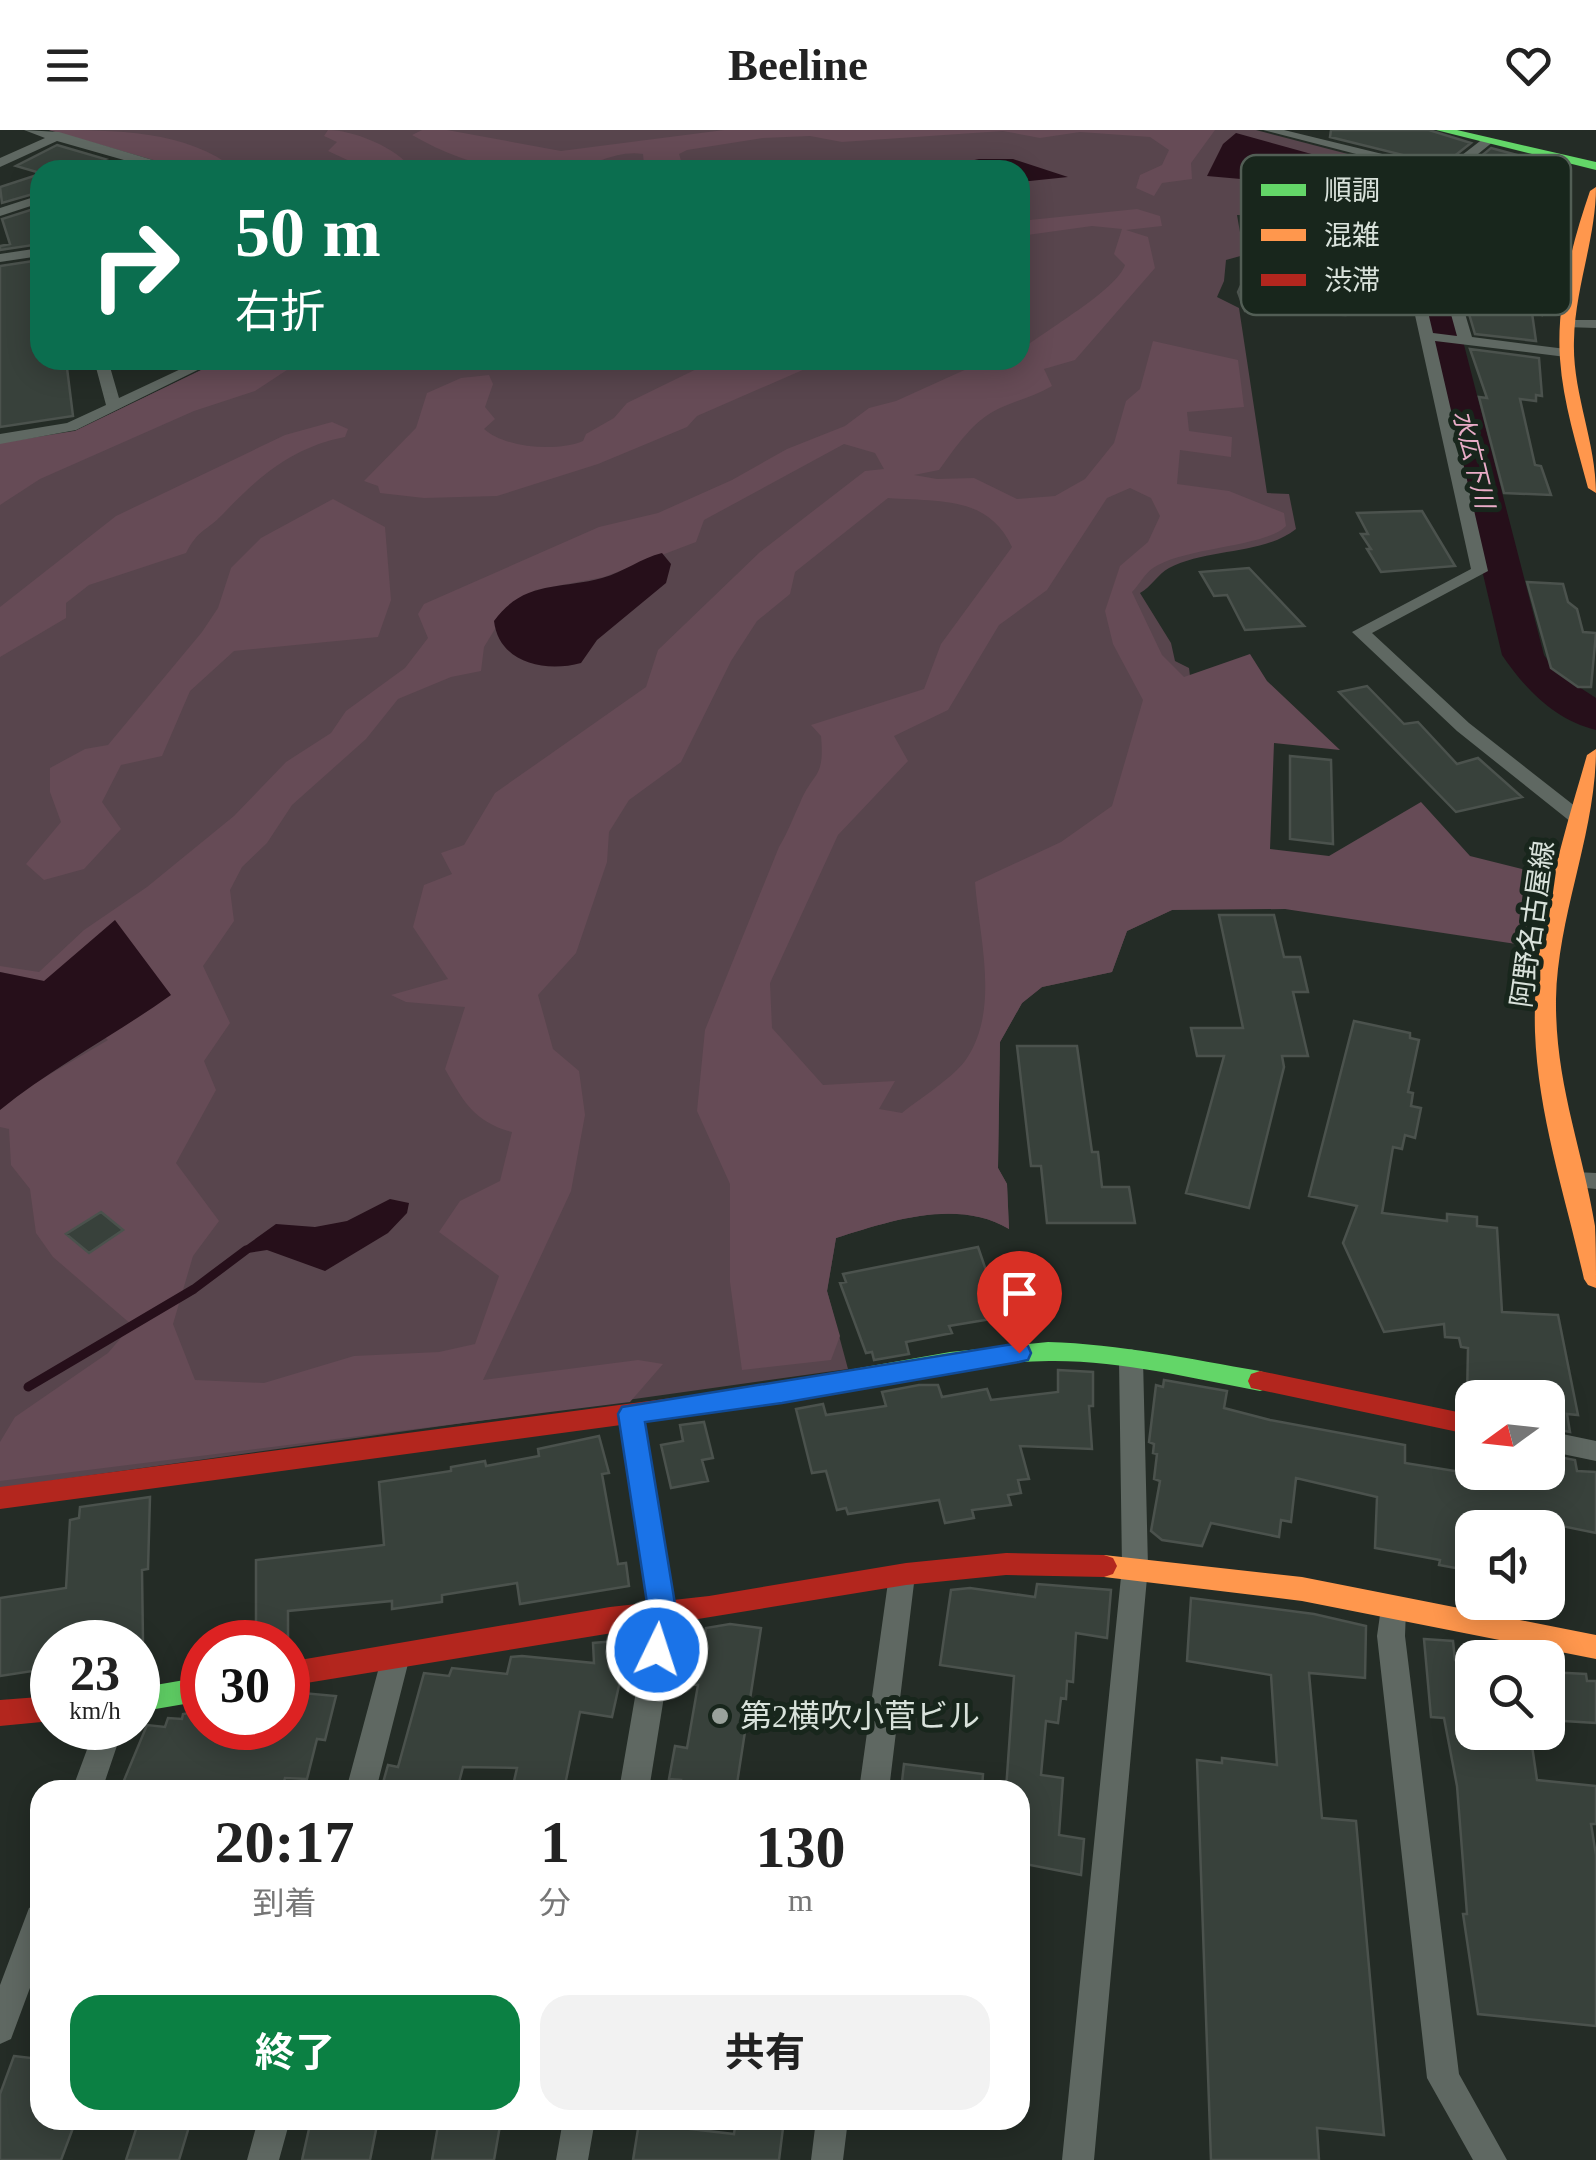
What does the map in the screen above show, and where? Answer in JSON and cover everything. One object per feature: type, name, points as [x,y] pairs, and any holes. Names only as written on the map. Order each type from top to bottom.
[{"type":"street","points":[[30,130],[131,160]]},
{"type":"street","points":[[1269,130],[1373,155]]},
{"type":"street","points":[[1442,130],[1548,155]]},
{"type":"street","points":[[0,163],[59,136]]},
{"type":"street","points":[[1465,155],[1488,141]]},
{"type":"street","points":[[1571,160],[1596,166]]},
{"type":"street","points":[[1571,309],[1583,222],[1596,190]]},
{"type":"street","points":[[0,212],[30,202]]},
{"type":"street","points":[[0,258],[30,254]]},
{"type":"street","points":[[1423,315],[1480,570],[1361,632],[1463,727],[1578,818]]},
{"type":"street","points":[[1456,315],[1463,340]]},
{"type":"street","points":[[1570,315],[1566,353],[1571,390],[1596,488]]},
{"type":"street","points":[[1569,324],[1596,324]]},
{"type":"street","points":[[1428,337],[1566,353]]},
{"type":"street","points":[[104,370],[114,406]]},
{"type":"street","points":[[0,439],[71,427],[190,370]]},
{"type":"street","name":"阿野名古屋線","points":[[1596,755],[1578,818],[1585,847],[1560,909],[1548,1012],[1550,1068],[1586,1180],[1596,1279]]},
{"type":"street","points":[[0,1498],[782,1394],[1019,1353],[1078,1353],[1131,1359],[1301,1388],[1455,1420]]},
{"type":"street","points":[[1078,2160],[1134,1567],[1131,1359]]},
{"type":"street","points":[[631,1414],[663,1616],[636,1780]]},
{"type":"street","points":[[1565,1444],[1596,1451]]},
{"type":"street","points":[[310,1670],[902,1575],[1004,1564],[1134,1567],[1232,1579],[1596,1647]]},
{"type":"street","points":[[875,1780],[902,1575]]},
{"type":"street","points":[[1392,1608],[1391,1636],[1443,2078],[1490,2160]]},
{"type":"street","points":[[364,1780],[396,1656]]},
{"type":"street","points":[[0,1713],[30,1711]]},
{"type":"street","points":[[90,1780],[101,1750]]},
{"type":"street","points":[[0,2028],[30,1946]]},
{"type":"street","points":[[263,2160],[271,2130]]},
{"type":"street","points":[[572,2160],[576,2130]]},
{"type":"street","points":[[827,2160],[831,2130]]},
{"type":"shaded area","points":[[49,130],[1256,130],[1352,155],[1241,155],[1241,215],[1237,215],[1241,256],[1226,260],[1224,281],[1217,297],[1239,308],[1267,493],[1289,494],[1296,529],[1268,543],[1184,562],[1165,571],[1140,593],[1171,643],[1175,661],[1189,668],[1192,692],[1172,910],[1127,931],[1112,972],[1042,987],[1022,1003],[1000,1042],[998,1168],[1007,1184],[1009,1229],[968,1215],[923,1215],[836,1238],[827,1291],[848,1369],[0,1488],[0,443],[75,431],[201,370],[1030,370],[1030,160],[154,160]]},
{"type":"shaded area","points":[[49,130],[149,135],[196,147],[221,160],[154,160]]},
{"type":"shaded area","points":[[328,130],[350,133],[404,160],[347,160],[328,151],[337,142],[324,136]]},
{"type":"shaded area","points":[[422,130],[447,130],[561,151],[724,130],[1215,130],[1191,163],[1192,179],[1162,183],[1154,196],[1136,188],[1140,175],[1162,165],[1169,150],[1150,137],[1080,132],[1040,138],[1003,131],[842,142],[810,136],[763,138],[687,150],[679,154],[681,160],[644,160],[643,154],[633,153],[602,160],[468,160],[412,135]]},
{"type":"shaded area","points":[[1236,133],[1315,155],[1241,155],[1241,179],[1207,176],[1223,144]]},
{"type":"shaded area","points":[[1030,165],[1068,177],[1030,181]]},
{"type":"shaded area","points":[[1137,209],[1160,216],[1162,226],[1126,230],[1148,237],[1155,268],[1075,360],[1044,369],[1052,386],[990,413],[966,435],[939,470],[914,475],[974,478],[1017,499],[1055,496],[1085,479],[1114,443],[1126,401],[1140,389],[1153,341],[1238,360],[1244,407],[1187,412],[1189,431],[1232,437],[1231,457],[1180,450],[1177,484],[1229,491],[1284,513],[1286,526],[1261,538],[1167,561],[1147,573],[1132,592],[1162,655],[1184,677],[1250,654],[1267,681],[1340,750],[1274,743],[1270,849],[1329,856],[1421,802],[1470,856],[1542,874],[1529,946],[1285,909],[1172,910],[1127,931],[1112,972],[1042,987],[1022,1003],[1000,1042],[998,1168],[1007,1184],[1009,1229],[968,1215],[923,1215],[836,1238],[827,1291],[840,1336],[831,1360],[742,1370],[730,1282],[730,1184],[697,1111],[705,1030],[779,847],[820,768],[821,736],[811,725],[924,689],[941,644],[1012,547],[990,518],[960,504],[888,498],[795,572],[790,594],[757,621],[731,661],[681,762],[629,800],[609,832],[607,862],[576,953],[538,995],[553,1049],[579,1071],[585,1115],[571,1191],[483,1380],[638,1360],[663,1364],[630,1402],[0,1481],[0,1442],[15,1417],[108,1353],[132,1325],[53,1257],[36,1233],[30,1189],[11,1165],[9,1129],[0,1127],[0,1110],[30,1086],[108,1040],[44,981],[0,972],[0,966],[39,972],[84,930],[147,887],[234,816],[286,762],[331,733],[346,711],[405,668],[428,638],[418,614],[424,604],[599,527],[658,513],[732,480],[787,449],[845,426],[869,408],[896,401],[965,370],[1030,370],[1030,344],[1095,298],[1125,265],[1114,254],[1122,229],[1092,226],[1030,235],[1030,220]],"holes":[[[844,444],[875,453],[884,469],[865,471],[760,552],[658,650],[646,687],[495,793],[464,845],[441,853],[452,874],[424,885],[413,927],[448,979],[391,995],[406,1002],[465,1007],[445,1069],[471,1109],[488,1122],[512,1132],[500,1181],[460,1201],[439,1232],[499,1276],[475,1344],[439,1352],[354,1356],[264,1383],[195,1380],[173,1324],[193,1256],[219,1221],[176,1163],[216,1090],[204,1061],[230,1023],[203,966],[234,921],[230,890],[242,867],[267,843],[292,805],[366,739],[398,699],[451,677],[481,671],[484,647],[495,629],[535,590],[604,577],[696,542],[704,520]],[[1130,488],[1151,498],[1160,516],[1148,542],[1120,566],[1105,611],[1113,644],[1143,700],[1112,806],[1061,842],[975,882],[985,972],[983,1017],[967,1058],[955,1072],[902,1113],[879,1109],[895,1081],[823,1085],[772,1028],[770,983],[838,835],[908,761],[894,736],[948,710],[999,625],[1047,590],[1107,498]]]},
{"type":"shaded area","points":[[201,370],[287,370],[255,391],[194,411],[40,479],[0,505],[0,443],[75,431]]},
{"type":"shaded area","points":[[695,370],[803,370],[697,416],[687,427],[598,464],[497,496],[424,498],[380,493],[378,486],[364,481],[416,428],[427,393],[461,378],[489,375],[493,384],[485,407],[495,419],[484,429],[518,444],[560,446],[583,441],[586,434],[614,418],[627,403]]},
{"type":"shaded area","points":[[332,422],[348,429],[345,437],[309,448],[278,465],[199,534],[186,553],[89,585],[66,603],[66,618],[0,657],[0,607],[116,516],[285,435]]},
{"type":"shaded area","points":[[333,499],[385,527],[391,600],[378,637],[234,651],[190,691],[162,756],[121,765],[102,802],[121,829],[84,869],[44,880],[26,864],[61,822],[50,792],[50,768],[85,749],[108,745],[202,632],[218,608],[231,568],[261,538]]},
{"type":"shaded area","points":[[662,553],[671,564],[666,583],[597,640],[581,663],[553,667],[526,662],[505,647],[498,635],[494,621],[517,599],[543,589],[602,578]]},
{"type":"shaded area","points":[[115,920],[171,995],[0,1110],[0,972],[44,981]]},
{"type":"shaded area","points":[[390,1199],[409,1203],[407,1213],[388,1233],[325,1271],[267,1250],[248,1253],[244,1247],[276,1224],[315,1227],[347,1221]]},
{"type":"building","points":[[1331,130],[1429,130],[1471,143],[1456,155],[1403,155],[1330,137]]},
{"type":"building","points":[[57,145],[105,159],[30,160],[30,170],[16,166]]},
{"type":"building","points":[[1491,148],[1517,155],[1482,155]]},
{"type":"building","points":[[30,177],[30,195],[2,203],[0,187]]},
{"type":"building","points":[[30,210],[30,246],[0,250],[0,246],[10,244],[2,219]]},
{"type":"building","points":[[30,262],[30,370],[67,370],[73,416],[0,427],[0,266]]},
{"type":"building","points":[[1469,315],[1532,315],[1536,341],[1475,334]]},
{"type":"building","points":[[1470,349],[1539,358],[1542,396],[1536,395],[1536,401],[1520,399],[1535,465],[1541,466],[1551,495],[1504,493],[1479,397],[1487,398]]},
{"type":"building","points":[[1422,511],[1455,566],[1381,572],[1367,549],[1371,549],[1361,534],[1368,534],[1357,513]]},
{"type":"building","points":[[1249,568],[1304,626],[1245,630],[1227,595],[1214,596],[1200,572]]},
{"type":"building","points":[[1527,582],[1563,584],[1568,602],[1577,609],[1583,632],[1596,633],[1591,687],[1578,687],[1551,668]]},
{"type":"building","points":[[1367,686],[1404,724],[1418,722],[1457,764],[1478,758],[1522,797],[1456,812],[1339,692]]},
{"type":"building","points":[[1290,756],[1331,760],[1333,844],[1290,839]]},
{"type":"building","points":[[1219,915],[1274,915],[1284,957],[1300,957],[1308,992],[1293,992],[1308,1056],[1282,1056],[1284,1067],[1249,1208],[1186,1193],[1224,1056],[1197,1056],[1191,1028],[1243,1028]]},
{"type":"building","points":[[1354,1021],[1410,1033],[1410,1038],[1419,1040],[1408,1092],[1413,1093],[1411,1106],[1421,1108],[1415,1138],[1405,1135],[1402,1149],[1393,1147],[1382,1213],[1447,1221],[1447,1214],[1477,1217],[1477,1226],[1497,1228],[1502,1312],[1558,1315],[1578,1415],[1567,1414],[1570,1432],[1565,1431],[1565,1380],[1467,1380],[1468,1348],[1461,1347],[1459,1338],[1445,1337],[1444,1324],[1384,1332],[1343,1243],[1357,1206],[1309,1196]]},
{"type":"building","points":[[1017,1046],[1077,1046],[1092,1152],[1098,1152],[1102,1187],[1129,1187],[1135,1223],[1047,1223],[1041,1166],[1031,1166]]},
{"type":"building","points":[[101,1212],[123,1230],[89,1253],[66,1234]]},
{"type":"building","points":[[978,1247],[989,1279],[1001,1277],[1015,1315],[949,1326],[952,1333],[906,1342],[909,1354],[874,1360],[872,1352],[866,1353],[840,1283],[846,1282],[843,1274]]},
{"type":"building","points":[[1058,1370],[1093,1372],[1093,1406],[1089,1406],[1092,1449],[1020,1446],[1029,1479],[1018,1480],[1021,1493],[1008,1495],[1011,1505],[972,1510],[974,1518],[945,1523],[939,1500],[848,1514],[846,1508],[837,1510],[826,1471],[812,1473],[796,1409],[823,1404],[826,1415],[886,1406],[882,1392],[919,1385],[938,1385],[942,1397],[987,1389],[991,1400],[1058,1392]]},
{"type":"building","points":[[1164,1380],[1227,1391],[1224,1408],[1405,1445],[1405,1463],[1455,1471],[1455,1490],[1565,1490],[1565,1458],[1575,1460],[1577,1471],[1596,1472],[1596,1533],[1565,1527],[1565,1510],[1455,1510],[1455,1568],[1439,1565],[1440,1560],[1375,1548],[1377,1497],[1296,1478],[1291,1522],[1281,1520],[1279,1537],[1211,1523],[1202,1546],[1162,1540],[1151,1531],[1160,1481],[1154,1479],[1157,1454],[1153,1453],[1154,1444],[1149,1442],[1156,1385],[1163,1387]]},
{"type":"building","points":[[704,1422],[713,1458],[702,1460],[708,1481],[671,1488],[661,1445],[683,1441],[680,1425]]},
{"type":"building","points":[[599,1436],[609,1473],[602,1474],[618,1564],[626,1563],[629,1586],[520,1604],[517,1583],[442,1595],[442,1602],[392,1609],[392,1601],[288,1611],[288,1620],[256,1620],[256,1560],[384,1545],[379,1482],[451,1471],[451,1467],[485,1461],[486,1466],[539,1456],[538,1449]]},
{"type":"building","points":[[150,1497],[148,1569],[142,1570],[143,1620],[30,1620],[30,1671],[0,1676],[0,1598],[66,1588],[70,1520],[79,1518],[80,1507]]},
{"type":"building","points":[[1037,1584],[1111,1590],[1107,1638],[1076,1633],[1073,1682],[1067,1681],[1058,1723],[1046,1721],[1041,1775],[1063,1778],[1059,1835],[1084,1839],[1081,1875],[1030,1865],[1030,1780],[1007,1780],[1014,1676],[940,1665],[951,1590],[970,1588],[1035,1597]]},
{"type":"building","points":[[1191,1598],[1314,1614],[1366,1626],[1365,1678],[1309,1673],[1322,1818],[1356,1821],[1384,2135],[1317,2128],[1319,2160],[1211,2160],[1197,1760],[1222,1763],[1222,1758],[1277,1765],[1271,1675],[1187,1661]]},
{"type":"building","name":"第2横吹小菅ビル","points":[[730,1624],[761,1628],[738,1780],[669,1779],[675,1746],[687,1748],[698,1685],[682,1684],[688,1650],[702,1652],[706,1628]]},
{"type":"building","points":[[1424,1639],[1453,1641],[1455,1750],[1533,1750],[1537,1780],[1596,1786],[1596,1824],[1591,1824],[1596,1855],[1596,2026],[1478,2014],[1463,1914],[1467,1914],[1457,1786],[1444,1718],[1431,1717]]},
{"type":"building","points":[[615,1641],[617,1662],[624,1663],[612,1717],[580,1712],[566,1780],[514,1780],[517,1768],[463,1767],[460,1780],[384,1780],[388,1765],[398,1767],[424,1673],[449,1676],[452,1668],[507,1674],[511,1657],[522,1656],[594,1663],[593,1643]]},
{"type":"building","points":[[1565,1673],[1586,1674],[1587,1681],[1596,1681],[1596,1723],[1565,1721]]},
{"type":"building","points":[[310,1694],[336,1696],[325,1740],[317,1739],[307,1779],[124,1780],[137,1750],[160,1750],[160,1726],[165,1727],[168,1718],[180,1719],[180,1750],[310,1750]]},
{"type":"building","points":[[904,1764],[983,1774],[983,1780],[902,1780]]},
{"type":"building","points":[[14,2056],[30,2058],[30,2130],[72,2130],[61,2160],[0,2160],[0,2094]]},
{"type":"building","points":[[136,2130],[188,2130],[179,2160],[126,2160]]},
{"type":"building","points":[[309,2130],[376,2130],[370,2160],[302,2160]]},
{"type":"building","points":[[437,2130],[499,2130],[494,2160],[432,2160]]},
{"type":"building","points":[[638,2130],[734,2134],[735,2130],[783,2130],[779,2160],[633,2160]]},
{"type":"waterway","name":"水広下川","points":[[1439,315],[1523,655],[1541,681],[1596,717]]},
{"type":"waterway","points":[[28,1387],[194,1289],[246,1250]]},
{"type":"traffic: fast","points":[[1442,130],[1549,155]]},
{"type":"traffic: fast","points":[[1571,160],[1596,166]]},
{"type":"traffic: fast","points":[[747,1398],[950,1362],[1048,1351],[1139,1359],[1260,1381]]},
{"type":"traffic: fast","points":[[160,1696],[180,1693]]},
{"type":"traffic: slow","points":[[1571,301],[1596,191]]},
{"type":"traffic: slow","points":[[1569,315],[1567,359],[1572,392],[1596,488]]},
{"type":"traffic: slow","points":[[1596,755],[1560,892],[1546,997],[1553,1094],[1596,1279]]},
{"type":"traffic: slow","points":[[1104,1566],[1302,1589],[1596,1647]]},
{"type":"traffic: jam","points":[[1260,1381],[1455,1421]]},
{"type":"traffic: jam","points":[[0,1498],[747,1398]]},
{"type":"traffic: jam","points":[[310,1670],[906,1574],[1006,1564],[1104,1566]]},
{"type":"traffic: jam","points":[[0,1713],[30,1711]]},
{"type":"place","name":"第2横吹小菅ビル","points":[[720,1716]]},
{"type":"route","points":[[657,1650],[663,1616],[631,1414],[782,1394],[1019,1353]]}]
